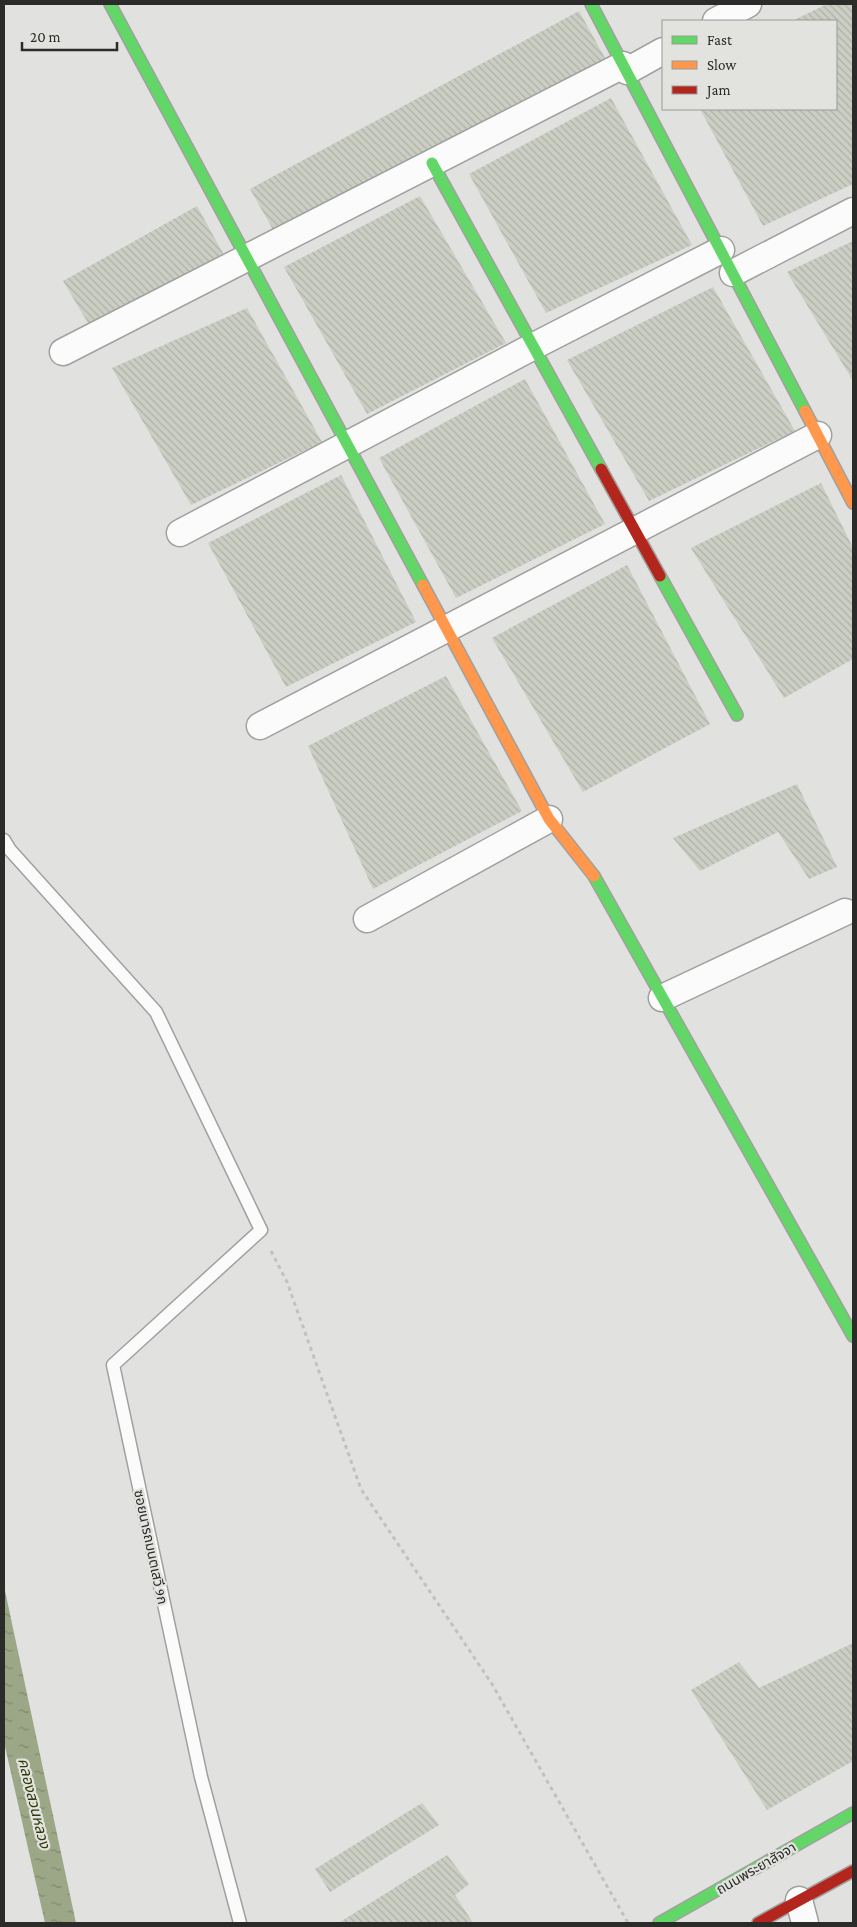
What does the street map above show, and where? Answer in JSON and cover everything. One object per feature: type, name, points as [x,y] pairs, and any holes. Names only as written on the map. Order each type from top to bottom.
[{"type":"street","points":[[110,4],[548,819],[597,880],[853,1336]]},
{"type":"street","points":[[591,4],[818,435],[845,468],[853,503]]},
{"type":"street","points":[[718,20],[748,4]]},
{"type":"street","points":[[63,352],[432,163],[662,51]]},
{"type":"street","points":[[432,163],[736,715]]},
{"type":"street","points":[[733,273],[853,211]]},
{"type":"street","points":[[180,533],[720,250]]},
{"type":"street","points":[[260,726],[818,435]]},
{"type":"street","points":[[367,919],[548,819]]},
{"type":"street","points":[[662,998],[845,912]]},
{"type":"street","name":"ถนนพระยาสัจจา","points":[[659,1923],[853,1813]]},
{"type":"street","points":[[758,1923],[802,1912],[853,1871]]},
{"type":"lane","points":[[4,840],[10,850],[156,1012],[261,1230]]},
{"type":"lane","name":"ซอยนารถมนตเสวี 9ก","points":[[240,1923],[201,1777],[113,1365],[261,1230]]},
{"type":"path","points":[[261,1230],[287,1282],[362,1489],[492,1684],[628,1923]]},
{"type":"water","name":"คลองสวนหลวง","points":[[4,1586],[76,1923],[45,1923],[4,1742]]},
{"type":"building","points":[[827,4],[853,4],[853,184],[763,226],[701,110],[837,110],[837,20],[794,20]]},
{"type":"building","points":[[579,11],[605,58],[276,235],[250,189]]},
{"type":"building","points":[[611,98],[692,245],[546,313],[469,174]]},
{"type":"building","points":[[420,196],[506,343],[367,414],[284,267]]},
{"type":"building","points":[[197,206],[224,255],[88,323],[63,281]]},
{"type":"building","points":[[853,241],[853,381],[787,272]]},
{"type":"building","points":[[713,287],[795,431],[649,501],[567,360]]},
{"type":"building","points":[[247,308],[322,442],[191,505],[112,368]]},
{"type":"building","points":[[525,379],[605,524],[456,598],[379,458]]},
{"type":"building","points":[[341,475],[416,622],[286,687],[208,543]]},
{"type":"building","points":[[821,483],[853,548],[853,659],[784,698],[691,548]]},
{"type":"building","points":[[627,565],[710,724],[583,792],[492,638]]},
{"type":"building","points":[[446,676],[522,811],[373,889],[308,746]]},
{"type":"building","points":[[797,784],[837,867],[809,879],[778,832],[700,871],[673,838]]},
{"type":"building","points":[[853,1643],[853,1761],[767,1810],[691,1690],[739,1662],[759,1688]]},
{"type":"building","points":[[422,1803],[439,1825],[330,1892],[315,1869]]},
{"type":"building","points":[[447,1855],[469,1884],[455,1895],[473,1923],[340,1922]]},
{"type":"traffic: fast","points":[[110,4],[423,585]]},
{"type":"traffic: fast","points":[[591,4],[805,411]]},
{"type":"traffic: fast","points":[[432,163],[601,469]]},
{"type":"traffic: fast","points":[[660,576],[737,715]]},
{"type":"traffic: fast","points":[[594,876],[853,1336]]},
{"type":"traffic: fast","points":[[659,1923],[853,1813]]},
{"type":"traffic: slow","points":[[805,411],[853,503]]},
{"type":"traffic: slow","points":[[423,585],[549,819],[594,876]]},
{"type":"traffic: jam","points":[[601,469],[660,576]]},
{"type":"traffic: jam","points":[[758,1923],[853,1871]]}]
